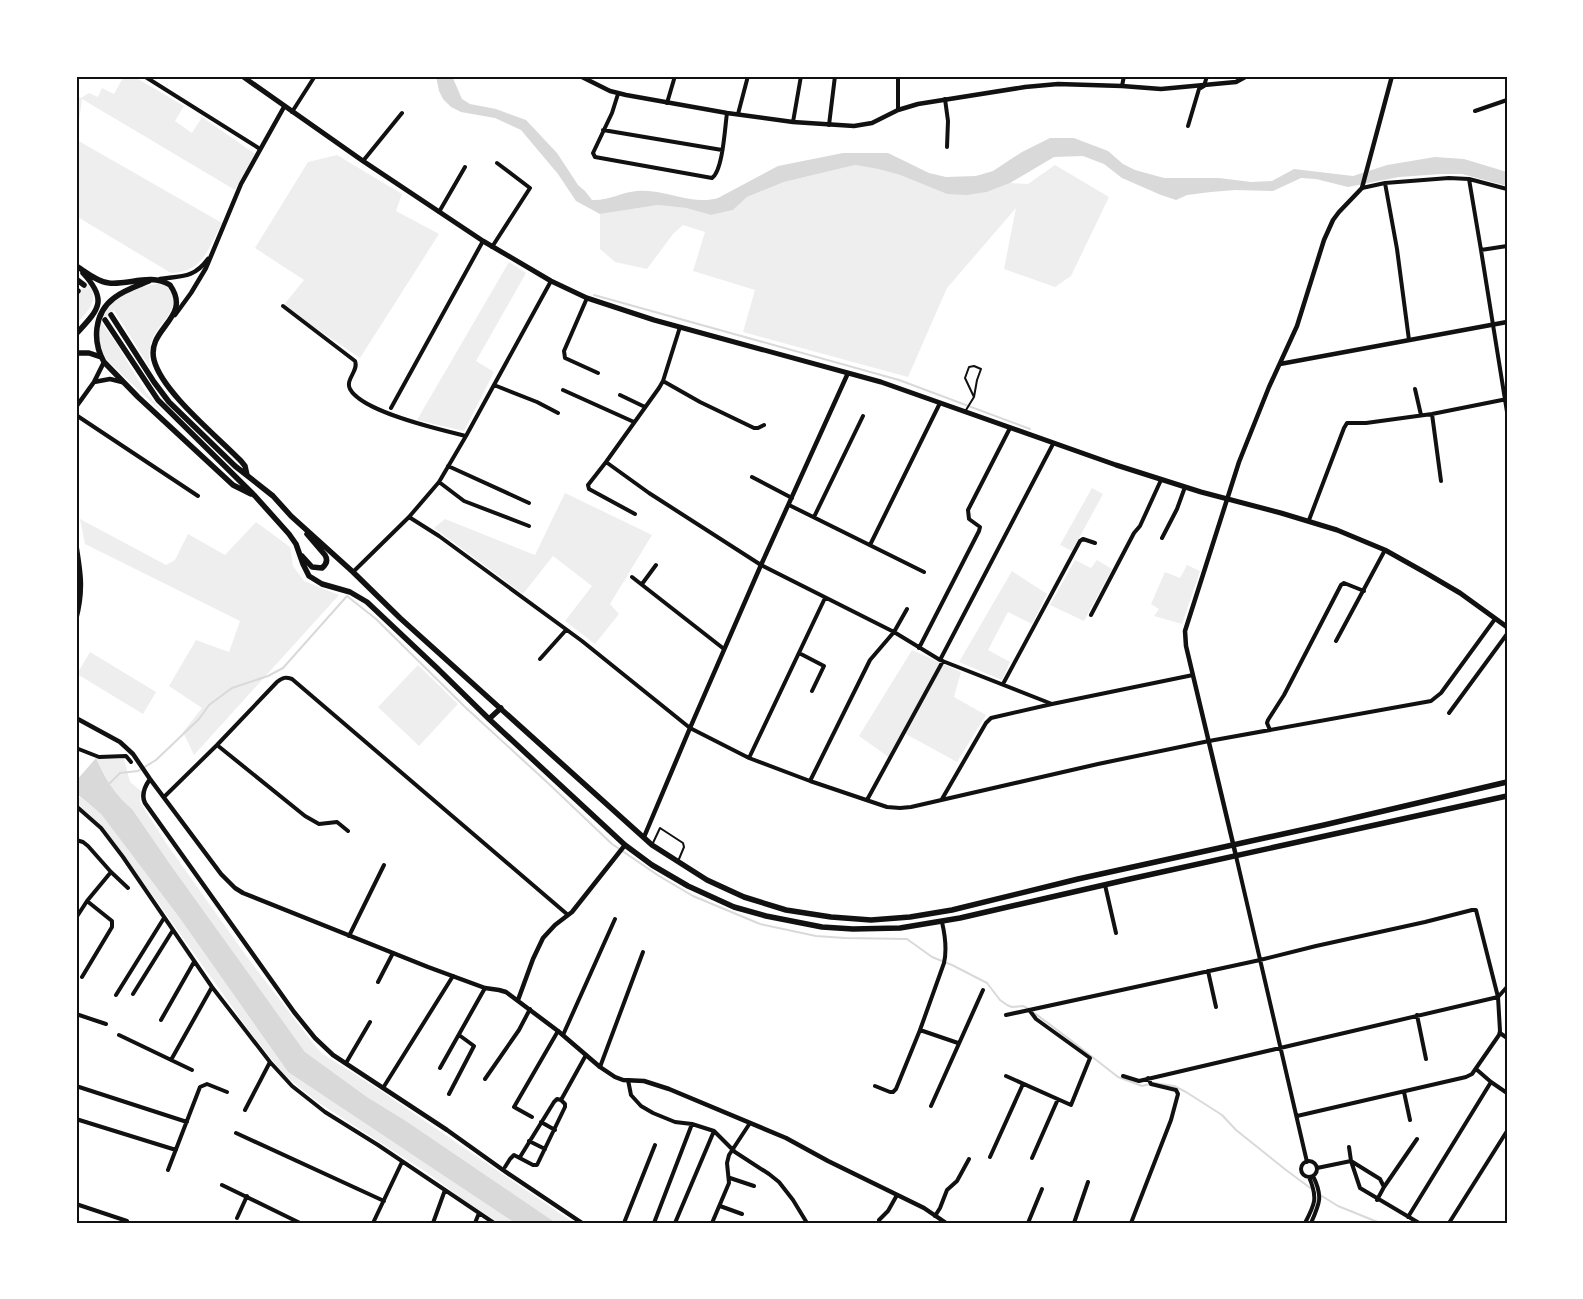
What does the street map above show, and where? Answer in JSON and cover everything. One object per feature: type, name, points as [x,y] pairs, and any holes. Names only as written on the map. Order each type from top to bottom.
[{"type":"highway","points":[[77,267],[106,282],[137,279],[159,280],[170,285],[175,293],[177,303],[172,319],[160,332],[154,348],[154,361],[160,374],[185,406],[241,461],[245,466],[247,475]]},
{"type":"highway","points":[[76,334],[96,311],[98,296],[93,284],[77,267]]},
{"type":"highway","points":[[76,279],[84,285]]},
{"type":"highway","points":[[102,359],[96,339],[96,331],[99,318],[105,307],[120,294],[151,280]]},
{"type":"highway","points":[[111,314],[154,382],[169,402],[247,475],[266,490],[429,644],[652,844],[707,880],[749,899],[810,915],[871,920],[910,917],[952,910],[1078,879],[1400,808],[1507,782]]},
{"type":"highway","points":[[105,320],[158,400],[280,523],[312,567],[325,566],[327,558],[300,524]]},
{"type":"highway","points":[[76,353],[89,353],[102,359],[233,485],[255,496]]},
{"type":"highway","points":[[296,544],[309,576],[322,584],[350,592],[366,602],[437,668],[488,719],[625,845],[652,865],[688,886],[734,906],[766,916],[822,927],[853,930],[900,928],[942,922],[1507,796]]},
{"type":"highway","points":[[488,719],[501,708]]},
{"type":"highway","points":[[1400,808],[1403,818]]},
{"type":"main road","points":[[242,76],[284,107],[483,242],[587,298],[617,309],[881,382],[966,411],[1053,444],[1161,480],[1227,500],[1309,520],[1337,530],[1385,550],[1460,593],[1507,627]]},
{"type":"street","points":[[144,76],[260,149]]},
{"type":"street","points":[[292,112],[315,76]]},
{"type":"street","points":[[580,76],[618,94],[727,113],[829,125],[865,125],[898,110],[945,99],[1025,87],[1058,84],[1161,89],[1236,82],[1246,76]]},
{"type":"street","points":[[667,103],[675,76]]},
{"type":"street","points":[[738,114],[748,76]]},
{"type":"street","points":[[794,122],[801,76]]},
{"type":"street","points":[[829,125],[835,76]]},
{"type":"street","points":[[898,76],[898,110]]},
{"type":"street","points":[[1122,86],[1124,76]]},
{"type":"street","points":[[1188,126],[1198,89],[1204,86],[1207,76]]},
{"type":"street","points":[[1307,1162],[1186,646],[1185,631],[1239,462],[1301,313],[1328,229],[1339,212],[1362,186],[1392,76]]},
{"type":"street","points":[[618,94],[612,113],[592,154],[595,157],[710,178],[716,175],[722,150],[727,113]]},
{"type":"street","points":[[945,99],[948,121],[947,146]]},
{"type":"street","points":[[1475,111],[1507,100]]},
{"type":"street","points":[[172,319],[206,268],[238,190],[284,107]]},
{"type":"street","points":[[363,161],[402,113]]},
{"type":"street","points":[[603,130],[722,150]]},
{"type":"street","points":[[492,247],[530,188],[497,163]]},
{"type":"street","points":[[439,212],[465,168]]},
{"type":"street","points":[[1362,186],[1449,178],[1469,179],[1507,189]]},
{"type":"street","points":[[1469,179],[1507,412]]},
{"type":"street","points":[[1386,183],[1409,340]]},
{"type":"street","points":[[391,408],[483,242]]},
{"type":"street","points":[[1482,250],[1507,246]]},
{"type":"street","points":[[159,280],[194,273],[203,266],[211,254]]},
{"type":"street","points":[[353,572],[409,517],[439,482],[494,386],[551,280]]},
{"type":"street","points":[[587,298],[563,355],[565,358],[598,373]]},
{"type":"street","points":[[283,306],[355,361],[356,366],[349,386],[350,390],[360,400],[404,419],[466,436]]},
{"type":"street","points":[[1280,364],[1507,322]]},
{"type":"street","points":[[635,514],[588,488],[663,381],[680,327]]},
{"type":"street","points":[[1285,354],[1286,360],[1290,362]]},
{"type":"street","points":[[76,407],[94,382],[102,359]]},
{"type":"street","points":[[644,837],[724,649],[848,373]]},
{"type":"street","points":[[94,382],[110,378],[124,382]]},
{"type":"street","points":[[663,381],[700,402],[754,428],[764,426]]},
{"type":"street","points":[[494,386],[537,402],[558,413]]},
{"type":"street","points":[[1415,389],[1421,415]]},
{"type":"street","points":[[562,390],[634,422]]},
{"type":"street","points":[[620,396],[645,407]]},
{"type":"street","points":[[1309,520],[1347,423],[1366,423],[1432,414],[1506,399]]},
{"type":"street","points":[[870,545],[940,403]]},
{"type":"street","points":[[1432,414],[1441,481]]},
{"type":"street","points":[[76,415],[198,496]]},
{"type":"street","points":[[814,517],[863,416]]},
{"type":"street","points":[[920,648],[979,531],[980,527],[969,519],[968,508],[1010,428]]},
{"type":"street","points":[[868,800],[1053,444]]},
{"type":"street","points":[[606,462],[665,504],[761,565],[894,632],[941,660],[1052,704]]},
{"type":"street","points":[[448,466],[528,503]]},
{"type":"street","points":[[752,477],[792,498]]},
{"type":"street","points":[[1091,615],[1134,533],[1140,526],[1161,480]]},
{"type":"street","points":[[439,482],[464,501],[529,526]]},
{"type":"street","points":[[1162,538],[1177,509],[1185,487]]},
{"type":"street","points":[[789,505],[924,572]]},
{"type":"street","points":[[409,517],[439,536],[566,630],[690,728],[749,758],[887,807],[900,808],[1098,764],[1435,699],[1442,693],[1495,619]]},
{"type":"street","points":[[1003,684],[1080,541],[1083,539],[1094,543]]},
{"type":"street","points":[[76,544],[82,575],[80,603],[76,620]]},
{"type":"street","points":[[1336,641],[1385,550]]},
{"type":"street","points":[[642,584],[656,565]]},
{"type":"street","points":[[632,576],[724,649]]},
{"type":"street","points":[[1270,730],[1267,723],[1268,720],[1284,695],[1341,584],[1344,583],[1364,591]]},
{"type":"street","points":[[749,758],[825,598]]},
{"type":"street","points":[[810,781],[870,660],[894,632],[907,609]]},
{"type":"street","points":[[540,659],[566,630]]},
{"type":"street","points":[[1449,713],[1507,634]]},
{"type":"street","points":[[799,653],[824,666],[812,691]]},
{"type":"street","points":[[942,799],[988,720],[994,717],[1193,675]]},
{"type":"street","points":[[164,797],[217,745],[245,714],[282,678],[287,677],[292,679],[568,915]]},
{"type":"street","points":[[76,718],[126,747],[137,759],[221,874],[235,888],[253,898],[306,917],[393,953],[485,988],[502,991],[530,1009],[600,1067],[615,1077],[658,1085],[800,1144],[828,1161],[898,1195],[946,1223]]},
{"type":"street","points":[[217,745],[305,816],[318,824],[337,822],[348,831]]},
{"type":"street","points":[[76,748],[99,757],[126,756],[131,762]]},
{"type":"street","points":[[150,779],[144,791],[145,803],[300,1020],[322,1045],[346,1064],[447,1130],[582,1223]]},
{"type":"street","points":[[76,806],[101,828],[212,987],[270,1062],[301,1094],[325,1112],[378,1145],[494,1223]]},
{"type":"street","points":[[76,840],[84,842],[128,888]]},
{"type":"street","points":[[518,1000],[543,938],[568,915],[625,845]]},
{"type":"street","points":[[349,936],[384,865]]},
{"type":"street","points":[[76,918],[87,901],[111,872]]},
{"type":"street","points":[[1105,885],[1116,934]]},
{"type":"street","points":[[82,977],[111,930],[112,923],[112,921],[87,901]]},
{"type":"street","points":[[1006,1015],[1260,960],[1476,910],[1498,997],[1500,1034],[1472,1074],[1404,1092],[1297,1116]]},
{"type":"street","points":[[116,995],[164,918]]},
{"type":"street","points":[[563,1035],[615,919]]},
{"type":"street","points":[[875,1086],[890,1092],[895,1091],[920,1030],[946,955],[945,932],[942,922]]},
{"type":"street","points":[[133,994],[173,930]]},
{"type":"street","points":[[600,1067],[643,952]]},
{"type":"street","points":[[378,982],[393,953]]},
{"type":"street","points":[[161,1020],[194,962]]},
{"type":"street","points":[[1208,971],[1216,1007]]},
{"type":"street","points":[[383,1088],[454,976]]},
{"type":"street","points":[[171,1060],[212,987]]},
{"type":"street","points":[[1123,1076],[1139,1081],[1498,997],[1507,987]]},
{"type":"street","points":[[440,1068],[485,988]]},
{"type":"street","points":[[932,1106],[958,1043],[983,990]]},
{"type":"street","points":[[485,1079],[519,1030],[530,1009]]},
{"type":"street","points":[[1006,1076],[1071,1104],[1090,1058],[1036,1019],[1030,1011]]},
{"type":"street","points":[[76,1014],[106,1024]]},
{"type":"street","points":[[1417,1015],[1426,1059]]},
{"type":"street","points":[[346,1064],[370,1022]]},
{"type":"street","points":[[920,1030],[958,1043]]},
{"type":"street","points":[[532,1117],[514,1107],[558,1031]]},
{"type":"street","points":[[1500,1034],[1507,1038]]},
{"type":"street","points":[[119,1035],[192,1070]]},
{"type":"street","points":[[449,1094],[474,1046],[459,1035]]},
{"type":"street","points":[[562,1100],[586,1055]]},
{"type":"street","points":[[245,1110],[270,1062]]},
{"type":"street","points":[[1476,1069],[1507,1093]]},
{"type":"street","points":[[1131,1223],[1178,1094],[1176,1090],[1151,1084],[1148,1078]]},
{"type":"street","points":[[628,1080],[631,1095],[641,1106],[675,1122],[692,1124],[714,1132],[741,1157],[779,1182],[807,1223]]},
{"type":"street","points":[[1408,1217],[1491,1082]]},
{"type":"street","points":[[168,1170],[198,1091],[207,1084],[227,1092]]},
{"type":"street","points":[[990,1157],[1023,1084]]},
{"type":"street","points":[[76,1086],[187,1122]]},
{"type":"street","points":[[1404,1092],[1410,1120]]},
{"type":"street","points":[[1032,1158],[1058,1099]]},
{"type":"street","points":[[520,1157],[555,1100],[562,1100]]},
{"type":"street","points":[[505,1167],[513,1155],[536,1166],[566,1106],[562,1100]]},
{"type":"street","points":[[76,1119],[176,1150]]},
{"type":"street","points":[[541,1122],[555,1130]]},
{"type":"street","points":[[712,1223],[730,1178],[727,1163],[733,1149],[750,1123]]},
{"type":"street","points":[[654,1223],[692,1124]]},
{"type":"street","points":[[1449,1223],[1507,1131]]},
{"type":"street","points":[[675,1223],[714,1132]]},
{"type":"street","points":[[236,1133],[384,1201]]},
{"type":"street","points":[[1377,1200],[1417,1140]]},
{"type":"street","points":[[529,1141],[545,1149]]},
{"type":"street","points":[[624,1223],[655,1145]]},
{"type":"street","points":[[1348,1147],[1360,1188],[1377,1200],[1419,1223]]},
{"type":"street","points":[[935,1216],[947,1190],[957,1181],[969,1158]]},
{"type":"street","points":[[1311,1177],[1317,1172],[1317,1168],[1310,1161],[1303,1165],[1301,1170],[1304,1175],[1311,1177],[1319,1189],[1320,1195],[1318,1207],[1311,1223]]},
{"type":"street","points":[[1317,1168],[1351,1161],[1380,1179],[1384,1187]]},
{"type":"street","points":[[373,1223],[402,1162]]},
{"type":"street","points":[[1305,1223],[1314,1205],[1315,1196],[1311,1177]]},
{"type":"street","points":[[730,1178],[754,1186]]},
{"type":"street","points":[[1074,1223],[1088,1182]]},
{"type":"street","points":[[222,1185],[300,1223]]},
{"type":"street","points":[[1028,1223],[1042,1189]]},
{"type":"street","points":[[432,1223],[445,1190]]},
{"type":"street","points":[[879,1220],[888,1211],[898,1195]]},
{"type":"street","points":[[236,1218],[247,1196]]},
{"type":"street","points":[[76,1204],[127,1221]]},
{"type":"street","points":[[720,1206],[742,1214]]},
{"type":"street","points":[[476,1223],[479,1213]]},
{"type":"lane","points":[[966,411],[974,397],[981,369],[974,366],[969,367],[965,378],[974,397]]},
{"type":"lane","points":[[652,844],[660,828],[682,841],[684,847],[678,862]]},
{"type":"shaded area","points":[[124,76],[133,76],[184,106],[175,121],[192,133],[202,117],[255,154],[235,190],[82,99],[78,129],[76,128],[76,95],[81,98],[89,93],[98,97],[102,88],[114,94]]},
{"type":"shaded area","points":[[436,76],[452,76],[462,99],[470,104],[496,109],[526,120],[557,153],[578,185],[592,200],[637,191],[647,191],[688,199],[708,200],[718,198],[778,166],[843,153],[888,153],[929,173],[946,177],[976,176],[993,171],[1022,152],[1050,138],[1074,138],[1108,151],[1123,164],[1135,170],[1164,178],[1219,178],[1251,182],[1272,181],[1294,169],[1353,176],[1387,165],[1435,157],[1464,159],[1507,172],[1507,186],[1462,174],[1399,177],[1348,187],[1316,179],[1301,178],[1273,191],[1235,190],[1211,192],[1187,195],[1176,200],[1122,178],[1104,164],[1083,156],[1054,157],[1010,183],[987,192],[967,195],[947,194],[900,175],[855,165],[784,182],[747,197],[733,210],[711,215],[686,208],[658,205],[600,214],[576,201],[558,174],[521,130],[495,118],[461,112],[451,107],[443,99],[439,91]]},
{"type":"shaded area","points":[[77,140],[222,223],[204,257],[191,268],[182,272],[171,273],[76,216]]},
{"type":"shaded area","points":[[337,155],[402,194],[396,211],[439,234],[360,358],[283,306],[304,280],[255,248],[308,162]]},
{"type":"shaded area","points":[[855,165],[900,175],[947,194],[987,192],[1010,183],[1028,184],[1055,165],[1109,197],[1071,276],[1055,287],[1004,269],[1016,208],[947,288],[908,377],[743,332],[755,290],[693,271],[705,232],[683,225],[673,234],[647,269],[615,262],[600,249],[600,214],[658,205],[686,208],[711,215],[733,210],[747,197],[784,182]]},
{"type":"shaded area","points":[[509,262],[526,273],[476,361],[494,372],[464,431],[417,420]]},
{"type":"shaded area","points":[[89,283],[93,301],[76,324],[76,294]]},
{"type":"shaded area","points":[[157,284],[168,287],[173,298],[173,304],[168,316],[151,343],[149,354],[150,368],[114,310],[101,322],[145,391],[167,417],[108,361],[104,355],[99,336],[100,324],[103,314],[109,306],[126,293]]},
{"type":"shaded area","points":[[1092,488],[1103,494],[1072,551],[1060,545]]},
{"type":"shaded area","points":[[565,493],[652,535],[610,604],[619,614],[595,644],[565,621],[592,586],[553,556],[523,594],[434,528],[445,519],[535,555]]},
{"type":"shaded area","points":[[80,519],[166,565],[175,560],[188,534],[225,555],[256,522],[290,547],[293,566],[304,581],[339,595],[194,755],[183,732],[202,708],[169,686],[196,640],[229,652],[240,621],[85,544]]},
{"type":"shaded area","points":[[1075,560],[1091,568],[1097,560],[1112,569],[1084,621],[1050,605]]},
{"type":"shaded area","points":[[1187,565],[1200,571],[1182,624],[1154,616],[1159,609],[1151,604],[1165,572],[1180,578]]},
{"type":"shaded area","points":[[1012,571],[1047,594],[1032,624],[1008,612],[988,650],[1010,662],[1002,680],[959,662]]},
{"type":"shaded area","points":[[912,650],[961,672],[954,697],[986,715],[957,762],[904,733],[890,758],[859,736]]},
{"type":"shaded area","points":[[90,652],[156,692],[143,714],[77,674]]},
{"type":"shaded area","points":[[418,665],[458,704],[419,746],[378,707]]},
{"type":"shaded area","points":[[96,758],[124,759],[130,782],[141,791],[140,802],[166,843],[247,957],[323,1054],[384,1093],[574,1223],[556,1223],[406,1121],[367,1097],[305,1052],[132,809],[111,785]]},
{"type":"shaded area","points":[[96,758],[111,786],[132,809],[305,1052],[367,1097],[406,1121],[556,1223],[515,1223],[288,1072],[179,917],[101,814],[76,793],[76,781]]},
{"type":"shaded area","points":[[80,797],[101,814],[179,917],[288,1072],[515,1223],[499,1223],[426,1172],[319,1103],[285,1076],[250,1032],[108,835],[76,803]]},
{"type":"waterway","points":[[594,295],[899,380],[1030,429]]},
{"type":"waterway","points":[[110,783],[120,773],[138,771],[156,760],[199,719],[209,705],[232,688],[268,676],[283,668],[347,596],[376,619],[465,707],[612,844],[659,876],[693,896],[760,924],[816,936],[907,939],[932,957],[987,983],[1000,1000],[1007,1005],[1012,1007],[1023,1006],[1029,1009]]},
{"type":"waterway","points":[[1033,1012],[1118,1077],[1142,1086],[1154,1083],[1174,1086],[1186,1092],[1222,1115],[1236,1130],[1317,1193],[1338,1206],[1380,1223]]}]
